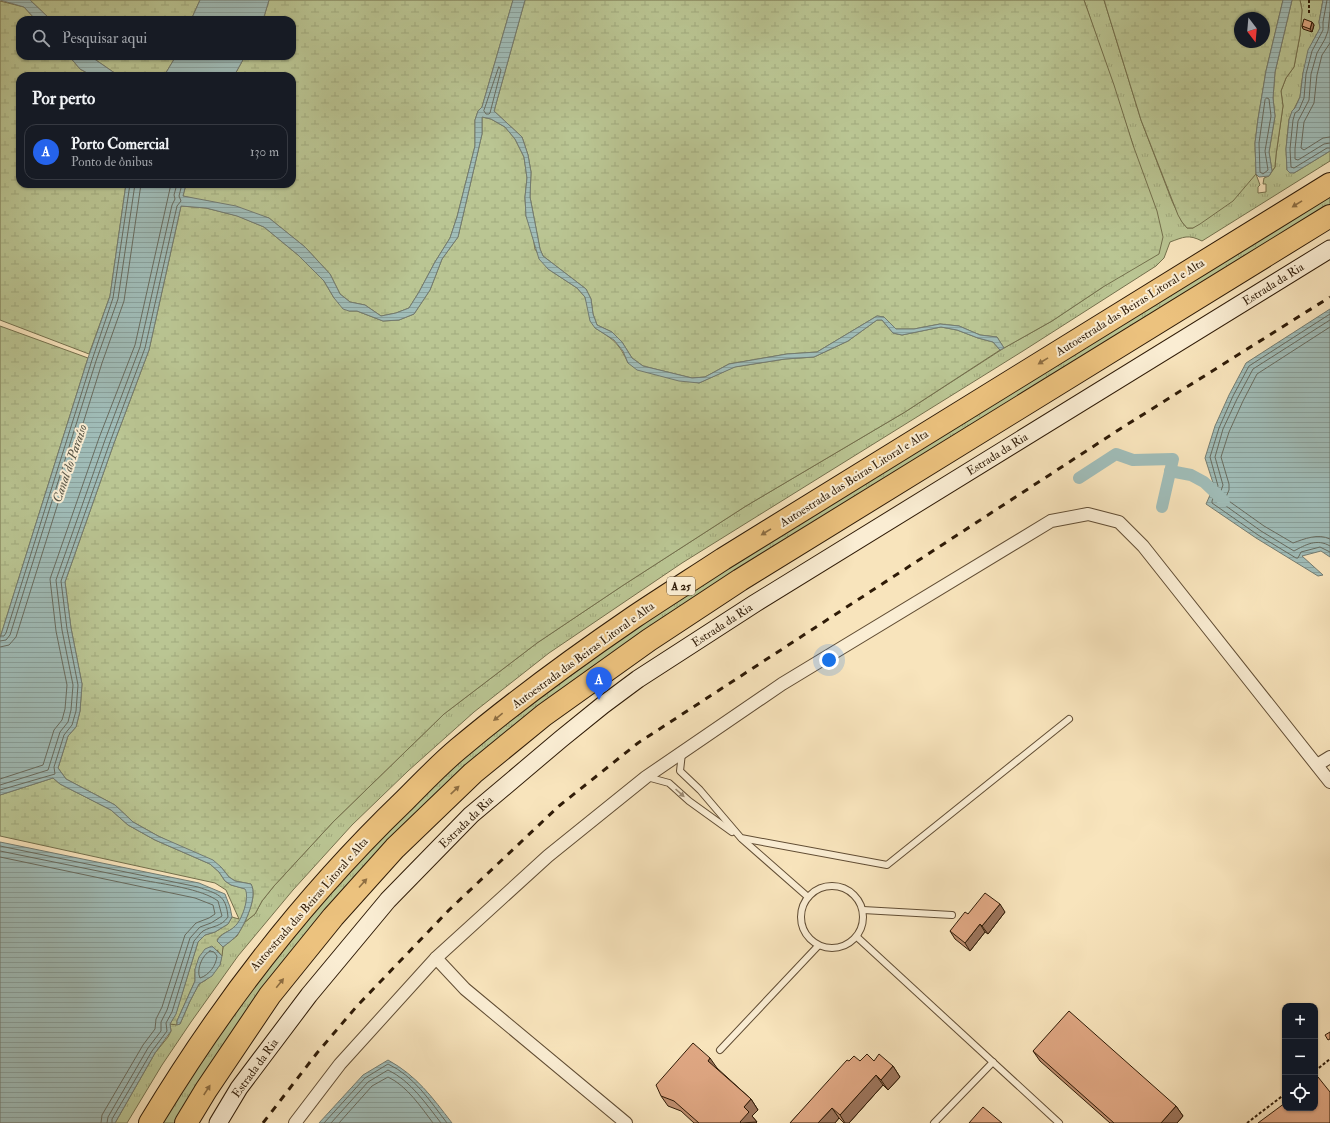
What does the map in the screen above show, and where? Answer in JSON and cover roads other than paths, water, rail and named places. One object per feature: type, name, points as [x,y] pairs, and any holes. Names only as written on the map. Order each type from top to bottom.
[{"type":"highway","name":"Autoestrada das Beiras Litoral e Alta","points":[[150,1123],[178,1076],[244,981],[312,898],[373,831],[445,761],[526,695],[634,617],[723,559],[1330,184]]},
{"type":"highway","name":"A 25","points":[[186,1123],[206,1090],[270,995],[333,917],[395,848],[456,789],[473,773],[544,715],[649,640],[740,580],[1330,216]]},
{"type":"street","name":"Estrada da Ria","points":[[218,1123],[240,1088],[309,995],[388,900],[471,815],[597,710],[638,679],[754,604],[1330,249]]},
{"type":"street","points":[[295,1123],[340,1064],[436,958],[548,856],[646,777],[782,684],[1051,521],[1088,514],[1119,522],[1143,546],[1330,782]]},
{"type":"street","points":[[1317,765],[1330,757]]},
{"type":"street","points":[[436,958],[465,988],[626,1123]]},
{"type":"lane","points":[[682,751],[680,771],[700,790],[741,838],[887,865],[1069,719]]},
{"type":"lane","points":[[646,777],[669,783],[689,801],[741,838],[808,897]]},
{"type":"lane","points":[[833,885],[847,889],[858,898],[863,910],[863,925],[857,937],[846,946],[832,949],[818,946],[807,937],[801,924],[802,910],[808,897],[819,888],[833,885]]},
{"type":"lane","points":[[863,910],[952,915]]},
{"type":"lane","points":[[857,937],[1058,1123]]},
{"type":"lane","points":[[720,1050],[818,946]]},
{"type":"lane","points":[[934,1123],[993,1062]]},
{"type":"water","points":[[0,0],[30,0],[47,16],[32,16],[24,7]]},
{"type":"water","points":[[200,0],[269,0],[264,16],[193,16]]},
{"type":"water","name":"Canal do Paraíso","points":[[513,0],[525,0],[494,111],[522,137],[528,155],[531,172],[530,197],[540,249],[543,256],[586,289],[591,299],[593,314],[597,325],[612,332],[622,342],[632,358],[643,366],[692,378],[705,377],[729,364],[787,354],[817,352],[877,316],[884,317],[896,329],[914,329],[940,324],[959,326],[980,335],[997,337],[1004,348],[1000,350],[993,342],[957,330],[941,327],[902,335],[893,333],[882,320],[877,320],[848,341],[814,357],[785,359],[735,367],[699,383],[679,381],[637,370],[628,363],[623,351],[614,340],[595,328],[590,321],[585,297],[577,288],[548,269],[539,259],[526,216],[525,197],[527,178],[524,157],[515,139],[505,127],[491,119],[482,117],[482,134],[458,237],[442,259],[430,290],[414,314],[399,320],[383,321],[357,311],[343,309],[334,298],[324,281],[298,255],[264,227],[237,216],[206,208],[181,206],[149,350],[114,443],[65,582],[71,628],[82,684],[80,711],[76,727],[68,736],[58,768],[66,779],[115,805],[133,822],[158,836],[213,860],[229,877],[235,881],[251,884],[253,896],[247,917],[238,934],[223,947],[217,941],[240,920],[247,897],[245,889],[231,885],[225,881],[219,872],[210,864],[155,840],[128,825],[111,810],[60,784],[53,778],[0,795],[0,638],[88,358],[110,296],[125,188],[185,188],[183,196],[236,206],[269,218],[305,247],[330,274],[340,294],[350,302],[365,305],[381,316],[396,313],[409,308],[450,238],[457,217],[475,146],[475,120],[478,111],[482,107]]},
{"type":"water","points":[[1283,0],[1292,0],[1275,72],[1273,98],[1275,116],[1269,152],[1272,171],[1269,176],[1259,177],[1256,174],[1255,143],[1258,119],[1266,71]]},
{"type":"water","points":[[1323,0],[1330,0],[1330,151],[1294,173],[1290,173],[1287,170],[1286,149],[1289,120],[1300,97],[1308,50],[1320,28],[1319,22]]},
{"type":"water","points":[[72,60],[96,60],[113,72],[86,72],[80,69]]},
{"type":"water","points":[[174,60],[243,60],[236,72],[166,72]]},
{"type":"water","points":[[1330,309],[1330,557],[1321,551],[1302,556],[1323,575],[1318,576],[1256,538],[1206,504],[1214,486],[1205,458],[1215,426],[1246,363]]},
{"type":"water","points":[[0,842],[199,883],[225,894],[232,917],[228,924],[215,932],[205,935],[198,942],[176,1014],[170,1024],[171,1031],[155,1053],[115,1123],[0,1123]]},
{"type":"water","points":[[212,946],[222,956],[220,965],[212,976],[199,984],[180,1024],[177,1025],[177,1021],[195,981],[195,969],[199,957],[205,949]]},
{"type":"water","points":[[388,1060],[416,1080],[431,1096],[452,1123],[319,1123],[363,1075]]},
{"type":"waterway","points":[[1079,478],[1116,454],[1133,460],[1173,459],[1162,507]]},
{"type":"waterway","points":[[1170,471],[1191,475],[1204,482],[1224,501]]},
{"type":"railway","points":[[263,1123],[317,1053],[357,1006],[449,910],[559,806],[638,743],[1120,429],[1330,297]]},
{"type":"place","name":"Porto Comercial","points":[[599,700]]}]
